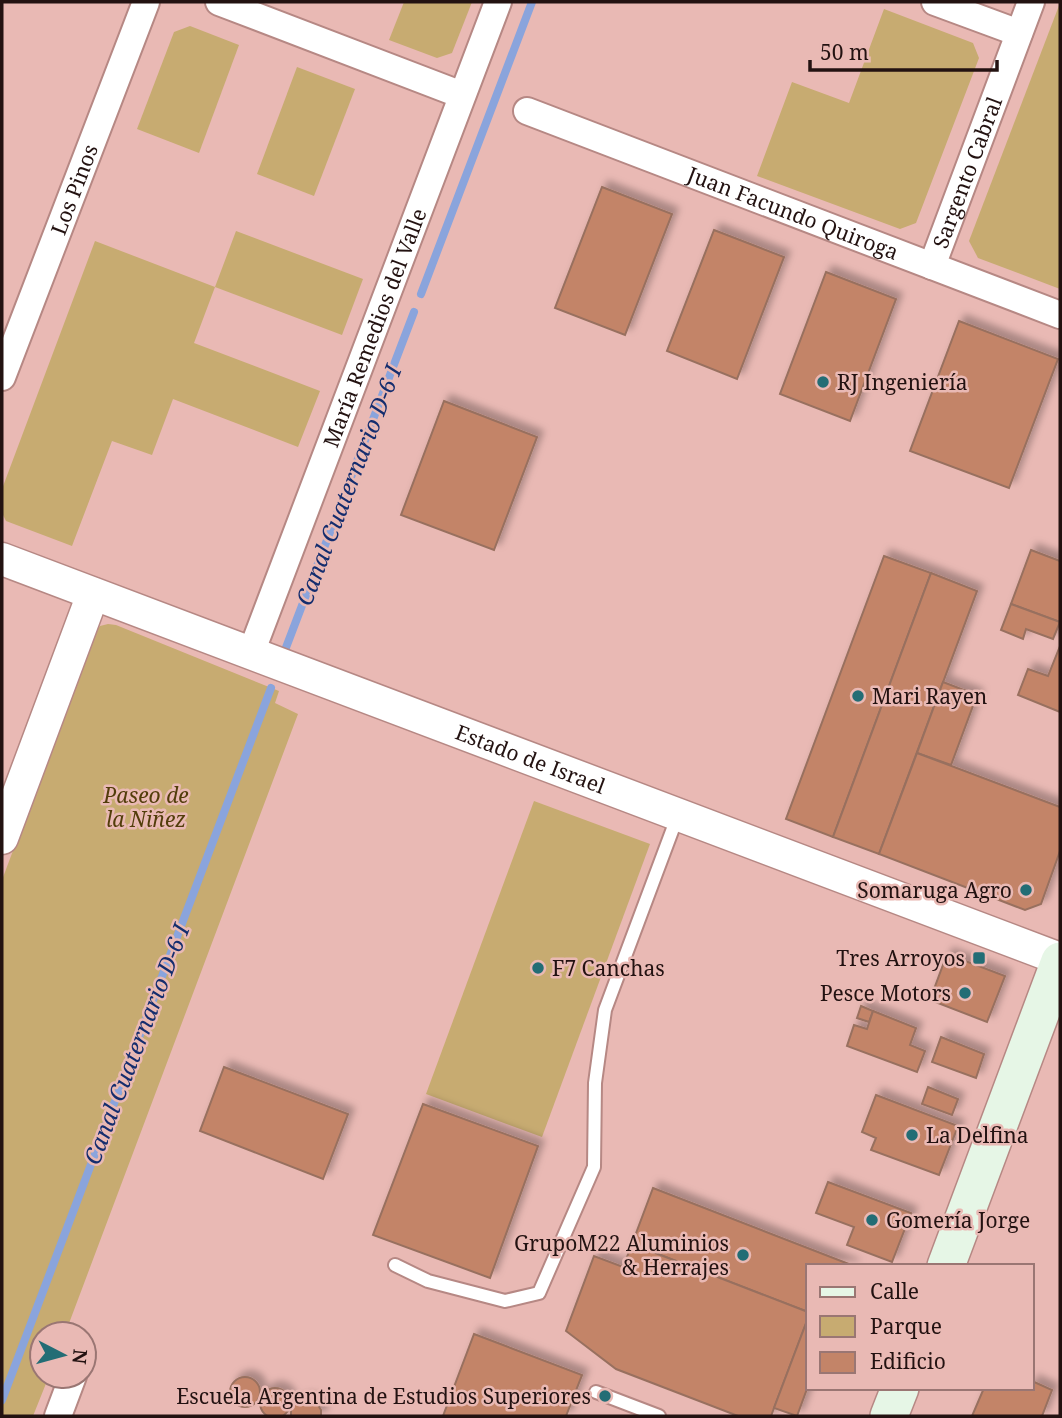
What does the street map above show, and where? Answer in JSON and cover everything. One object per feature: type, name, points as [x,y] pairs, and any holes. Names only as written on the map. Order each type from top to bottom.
[{"type":"main road","points":[[947,1264],[1060,960]]},
{"type":"main road","points":[[889,1416],[899,1390]]},
{"type":"street","name":"Los Pinos","points":[[2,377],[146,2]]},
{"type":"street","points":[[219,2],[462,95]]},
{"type":"street","name":"María Remedios del Valle","points":[[251,653],[498,2]]},
{"type":"street","points":[[935,2],[1019,33]]},
{"type":"street","name":"Sargento Cabral","points":[[932,266],[1031,2]]},
{"type":"street","name":"Juan Facundo Quiroga","points":[[527,111],[1060,315]]},
{"type":"street","name":"Estado de Israel","points":[[2,559],[1060,960]]},
{"type":"street","points":[[4,829],[93,594]]},
{"type":"street","points":[[58,1416],[68,1390]]},
{"type":"lane","points":[[395,1265],[428,1281],[505,1301],[539,1293],[594,1167],[595,1083],[605,1010],[678,814]]},
{"type":"lane","points":[[596,1392],[659,1416]]},
{"type":"green space","points":[[404,2],[472,2],[452,53],[437,58],[389,40]]},
{"type":"green space","points":[[1060,3],[1060,289],[978,258],[969,241]]},
{"type":"green space","points":[[884,9],[973,43],[979,58],[916,223],[900,229],[757,176],[792,82],[849,103]]},
{"type":"green space","points":[[190,26],[239,45],[199,153],[137,129],[174,32]]},
{"type":"green space","points":[[297,67],[355,89],[314,196],[257,174]]},
{"type":"green space","points":[[236,231],[363,279],[342,335],[215,287]]},
{"type":"green space","points":[[95,241],[215,287],[194,343],[320,391],[298,447],[173,399],[152,455],[112,441],[72,546],[6,521],[2,513],[2,489]]},
{"type":"green space","name":"Paseo de la Niñez","points":[[116,625],[279,691],[275,703],[298,714],[70,1320],[28,1320],[28,1390],[43,1390],[33,1416],[2,1416],[2,880],[95,632],[100,626]]},
{"type":"green space","name":"F7 Canchas","points":[[534,801],[650,844],[542,1137],[426,1094]]},
{"type":"building","points":[[602,187],[672,214],[625,335],[555,308]]},
{"type":"building","points":[[714,230],[784,257],[737,379],[667,351]]},
{"type":"building","points":[[826,272],[896,299],[850,421],[780,394]]},
{"type":"building","points":[[959,321],[1058,359],[1009,488],[910,451]]},
{"type":"building","points":[[444,401],[537,437],[494,550],[401,515]]},
{"type":"building","points":[[1031,550],[1060,561],[1060,622],[1011,604]]},
{"type":"building","name":"Mari Rayen","points":[[884,556],[931,573],[833,837],[786,819]]},
{"type":"building","points":[[931,573],[977,591],[879,854],[833,837]]},
{"type":"building","points":[[1011,604],[1060,622],[1053,639],[1026,629],[1023,639],[1001,630]]},
{"type":"building","points":[[1060,646],[1060,712],[1018,695],[1028,669],[1048,676]]},
{"type":"building","points":[[943,682],[977,695],[951,765],[917,753]]},
{"type":"building","points":[[917,753],[1060,807],[1060,851],[1041,904],[1025,910],[879,854]]},
{"type":"building","name":"Pesce Motors","points":[[947,954],[1005,976],[987,1022],[930,1000]]},
{"type":"building","points":[[861,1006],[873,1011],[869,1022],[857,1018]]},
{"type":"building","points":[[873,1011],[916,1028],[910,1045],[925,1051],[917,1072],[847,1046],[854,1025],[867,1029]]},
{"type":"building","points":[[941,1037],[984,1054],[976,1078],[932,1062]]},
{"type":"building","points":[[224,1067],[348,1114],[323,1179],[200,1131]]},
{"type":"building","points":[[928,1087],[958,1099],[952,1115],[922,1104]]},
{"type":"building","name":"La Delfina","points":[[876,1095],[958,1126],[939,1175],[871,1150],[876,1138],[862,1132]]},
{"type":"building","points":[[423,1104],[538,1146],[490,1278],[373,1235]]},
{"type":"building","name":"Gomería Jorge","points":[[828,1182],[911,1213],[892,1262],[847,1245],[854,1227],[816,1213]]},
{"type":"building","name":"GrupoM22 Aluminios & Herrajes","points":[[653,1188],[849,1264],[806,1264],[806,1311],[632,1244]]},
{"type":"building","points":[[632,1244],[806,1311],[806,1323],[771,1416],[738,1416],[616,1369],[566,1331],[594,1256],[623,1267]]},
{"type":"building","points":[[806,1323],[807,1390],[797,1416],[774,1408]]},
{"type":"building","points":[[474,1334],[582,1375],[566,1416],[443,1416]]},
{"type":"building","points":[[245,1377],[256,1381],[260,1392],[256,1403],[245,1407],[234,1403],[230,1392],[234,1381]]},
{"type":"building","points":[[1034,1382],[1052,1390],[1042,1416],[972,1416],[983,1390],[1034,1390]]},
{"type":"building","points":[[275,1388],[286,1392],[290,1403],[286,1414],[275,1418],[264,1414],[260,1403],[264,1392]]},
{"type":"building","points":[[304,1399],[314,1401],[318,1405],[321,1416],[291,1416],[294,1404]]},
{"type":"waterway","name":"Canal Cuaternario D-6 I","points":[[421,294],[532,2]]},
{"type":"waterway","name":"Canal Cuaternario D-6 I","points":[[282,658],[414,312]]},
{"type":"waterway","name":"Canal Cuaternario D-6 I","points":[[2,1400],[271,688]]},
{"type":"place","name":"RJ Ingeniería","points":[[823,382]]},
{"type":"place","name":"Mari Rayen","points":[[858,696]]},
{"type":"place","name":"Somaruga Agro","points":[[1026,890]]},
{"type":"place","name":"Tres Arroyos","points":[[979,958]]},
{"type":"place","name":"F7 Canchas","points":[[538,968]]},
{"type":"place","name":"Pesce Motors","points":[[965,993]]},
{"type":"place","name":"La Delfina","points":[[912,1135]]},
{"type":"place","name":"Gomería Jorge","points":[[872,1220]]},
{"type":"place","name":"GrupoM22 Aluminios & Herrajes","points":[[743,1255]]},
{"type":"place","name":"Escuela Argentina de Estudios Superiores","points":[[605,1396]]}]
